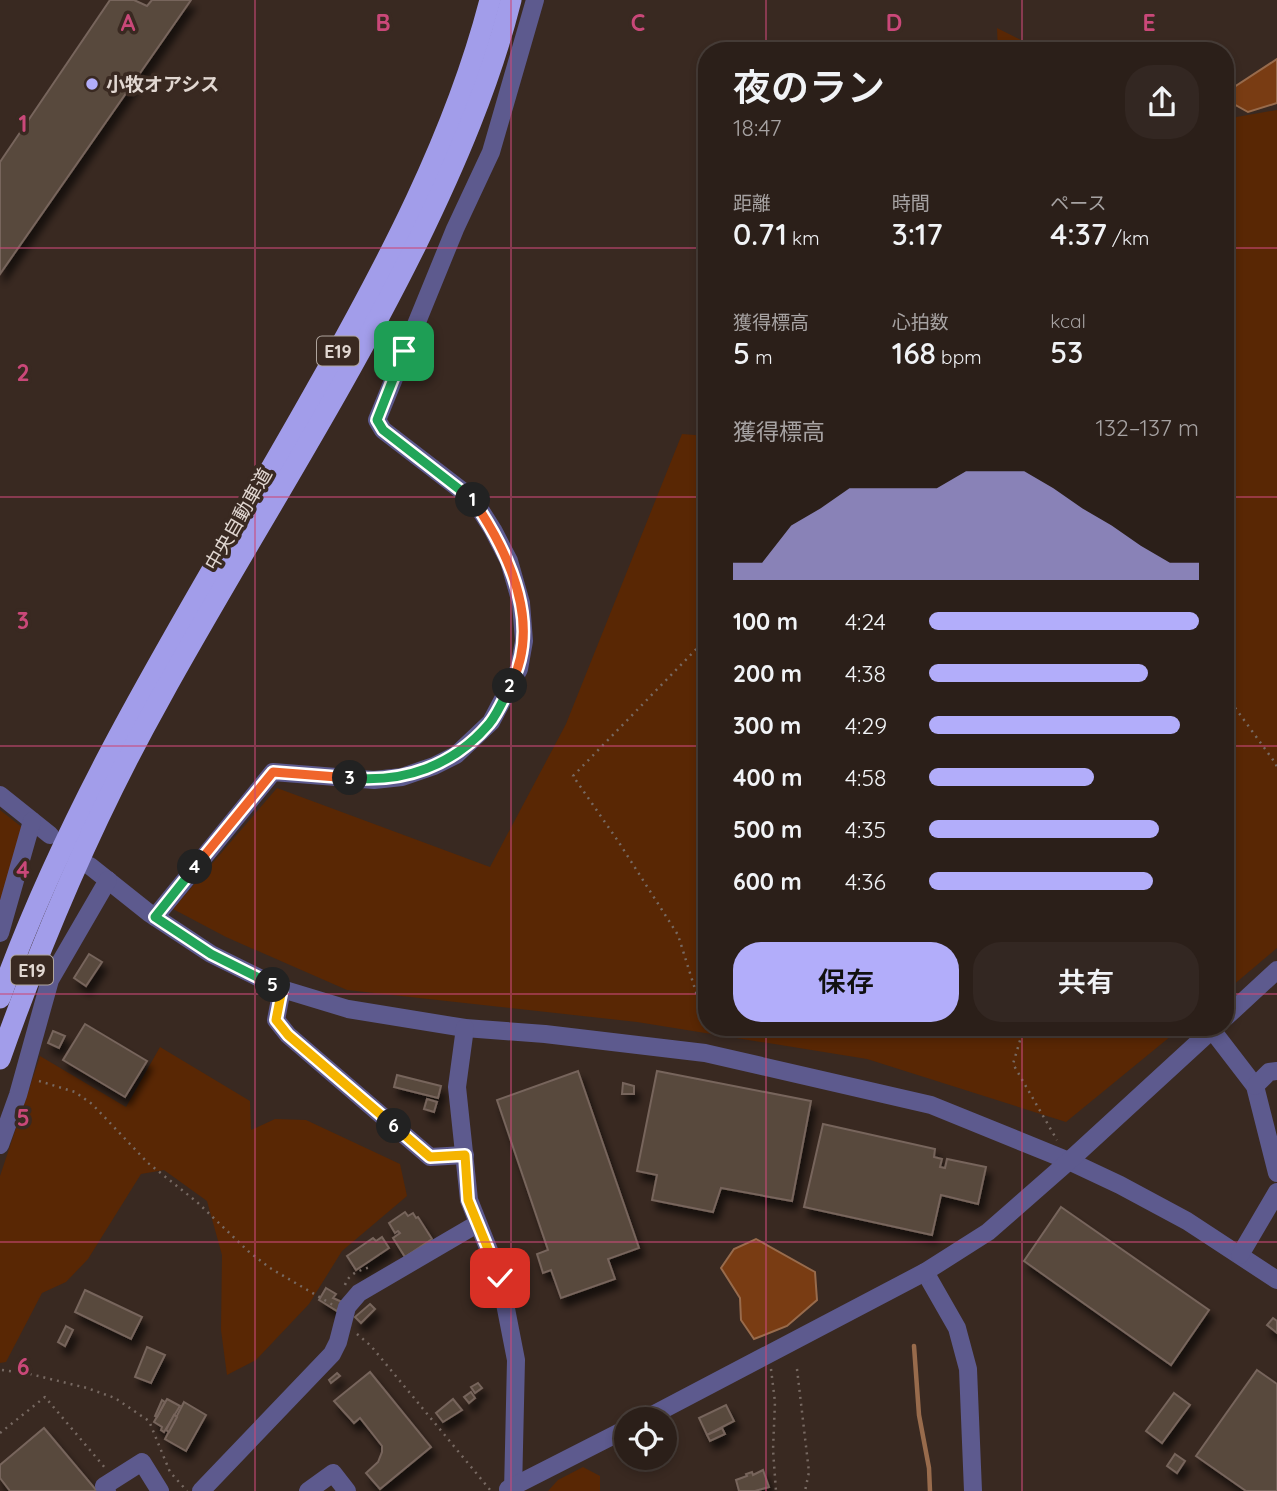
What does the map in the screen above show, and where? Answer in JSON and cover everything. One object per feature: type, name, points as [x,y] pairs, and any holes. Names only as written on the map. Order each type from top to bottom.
[{"type":"highway","name":"中央自動車道","points":[[0,998],[55,861],[97,775],[144,687],[280,454],[372,288],[420,188],[461,93],[490,0]]},
{"type":"highway","name":"中央自動車道","points":[[0,1059],[30,973],[74,868],[114,784],[161,696],[378,322],[440,195],[479,100],[511,0]]},
{"type":"street","points":[[155,917],[273,772],[374,780],[402,777],[434,766],[456,755],[491,722],[519,669],[524,641],[521,603],[509,561],[493,530],[474,500],[383,430],[377,420],[455,229],[491,152],[535,0]]},
{"type":"street","points":[[0,794],[50,835]]},
{"type":"street","points":[[0,933],[32,821]]},
{"type":"street","points":[[90,866],[155,917],[211,954],[282,989],[348,1009],[464,1028],[545,1034],[705,1053],[930,1105],[1069,1161],[1187,1221],[1277,1280]]},
{"type":"street","points":[[0,1145],[24,1076],[51,980],[108,880]]},
{"type":"street","points":[[1234,1009],[1277,970]]},
{"type":"street","points":[[282,989],[276,1020],[288,1035],[430,1157],[465,1155]]},
{"type":"street","points":[[464,1028],[457,1087],[468,1200],[500,1278],[516,1360],[510,1489]]},
{"type":"street","points":[[668,1407],[925,1272],[988,1232],[1205,1036]]},
{"type":"street","points":[[1224,1036],[1255,1086],[1277,1173]]},
{"type":"street","points":[[1255,1086],[1269,1072],[1277,1070]]},
{"type":"street","points":[[1240,1255],[1277,1192]]},
{"type":"street","points":[[201,1491],[332,1354],[347,1307],[359,1293],[477,1224]]},
{"type":"street","points":[[925,1272],[957,1328],[968,1369],[973,1491]]},
{"type":"street","points":[[510,1489],[614,1435]]},
{"type":"street","points":[[111,1485],[142,1462],[160,1491]]},
{"type":"street","points":[[308,1491],[333,1473],[347,1491]]},
{"type":"path","points":[[698,647],[573,776],[678,935],[698,998]]},
{"type":"path","points":[[1234,708],[1276,764],[1277,770]]},
{"type":"path","points":[[1021,1036],[1013,1064],[1069,1161]]},
{"type":"path","points":[[24,1076],[75,1092],[92,1104],[148,1163],[197,1202],[248,1251],[344,1317],[491,1491]]},
{"type":"path","points":[[766,1357],[772,1372],[775,1402],[773,1450],[776,1491]]},
{"type":"path","points":[[797,1369],[809,1472],[805,1491]]},
{"type":"path","points":[[2,1370],[76,1385],[115,1398],[149,1421],[170,1472],[187,1491]]},
{"type":"path","points":[[0,1433],[45,1397],[111,1485]]},
{"type":"shaded area","points":[[997,28],[1025,42],[998,42]]},
{"type":"shaded area","points":[[1277,59],[1277,103],[1248,112],[1234,104],[1234,87]]},
{"type":"shaded area","points":[[1277,110],[1277,948],[1234,984],[1234,117]]},
{"type":"shaded area","points":[[682,434],[698,435],[698,1032],[637,1022],[347,990],[226,937],[173,909],[277,788],[490,867],[566,724]]},
{"type":"shaded area","points":[[0,810],[23,828],[0,918]]},
{"type":"shaded area","points":[[724,1036],[1171,1036],[1066,1122],[867,1059]]},
{"type":"shaded area","points":[[160,1047],[250,1101],[251,1130],[275,1119],[306,1120],[400,1164],[407,1196],[342,1251],[309,1304],[256,1360],[227,1375],[221,1330],[222,1255],[207,1201],[164,1170],[141,1174],[88,1259],[66,1282],[42,1293],[6,1362],[0,1363],[0,1176],[40,1056],[126,1107]]},
{"type":"shaded area","points":[[756,1239],[815,1272],[817,1300],[787,1326],[754,1339],[741,1320],[740,1298],[721,1268],[734,1249]]},
{"type":"shaded area","points":[[583,1467],[600,1476],[600,1491],[548,1491],[558,1480]]},
{"type":"building","name":"小牧オアシス","points":[[110,0],[134,0],[147,6],[152,0],[191,0],[0,274],[0,162]]},
{"type":"building","points":[[89,954],[102,962],[86,986],[74,978]]},
{"type":"building","points":[[85,1024],[147,1061],[125,1097],[63,1060]]},
{"type":"building","points":[[53,1031],[65,1036],[59,1048],[48,1043]]},
{"type":"building","points":[[578,1071],[639,1248],[608,1259],[615,1279],[561,1298],[551,1270],[543,1273],[537,1254],[548,1250],[497,1100]]},
{"type":"building","points":[[657,1071],[811,1101],[792,1201],[721,1188],[713,1212],[652,1200],[657,1175],[637,1171]]},
{"type":"building","points":[[397,1075],[441,1086],[438,1098],[394,1087]]},
{"type":"building","points":[[623,1083],[634,1086],[634,1094],[622,1094]]},
{"type":"building","points":[[427,1099],[437,1102],[434,1112],[424,1109]]},
{"type":"building","points":[[823,1124],[935,1149],[934,1157],[942,1159],[940,1167],[945,1168],[947,1159],[986,1167],[978,1204],[941,1195],[932,1235],[804,1207]]},
{"type":"building","points":[[1061,1207],[1209,1310],[1171,1365],[1024,1261]]},
{"type":"building","points":[[405,1212],[408,1216],[413,1213],[418,1217],[432,1239],[405,1257],[393,1238],[400,1233],[395,1233],[389,1223]]},
{"type":"building","points":[[382,1237],[389,1248],[356,1270],[347,1256],[373,1238],[376,1241]]},
{"type":"building","points":[[326,1288],[336,1294],[333,1298],[342,1302],[337,1311],[319,1300]]},
{"type":"building","points":[[85,1290],[142,1317],[131,1339],[75,1312]]},
{"type":"building","points":[[370,1304],[375,1309],[361,1323],[355,1317]]},
{"type":"building","points":[[1273,1318],[1277,1321],[1277,1333],[1267,1325]]},
{"type":"building","points":[[66,1326],[73,1330],[65,1346],[58,1342]]},
{"type":"building","points":[[147,1347],[165,1355],[151,1383],[135,1377]]},
{"type":"building","points":[[1257,1370],[1277,1384],[1277,1491],[1246,1491],[1196,1456]]},
{"type":"building","points":[[370,1372],[431,1447],[380,1489],[366,1473],[378,1462],[382,1446],[360,1418],[354,1423],[334,1401]]},
{"type":"building","points":[[337,1373],[340,1376],[331,1383],[329,1380]]},
{"type":"building","points":[[478,1383],[482,1388],[475,1393],[471,1387]]},
{"type":"building","points":[[471,1392],[475,1398],[469,1403],[464,1397]]},
{"type":"building","points":[[1174,1393],[1190,1405],[1162,1443],[1146,1431]]},
{"type":"building","points":[[167,1399],[180,1406],[164,1432],[162,1427],[154,1422]]},
{"type":"building","points":[[453,1399],[462,1410],[443,1422],[436,1413]]},
{"type":"building","points":[[162,1400],[165,1402],[157,1417],[155,1416]]},
{"type":"building","points":[[184,1402],[206,1415],[186,1451],[165,1439]]},
{"type":"building","points":[[726,1405],[734,1421],[707,1435],[699,1418]]},
{"type":"building","points":[[174,1415],[177,1417],[169,1432],[166,1430]]},
{"type":"building","points":[[44,1428],[97,1491],[10,1491],[0,1478],[0,1465]]},
{"type":"building","points":[[722,1428],[725,1434],[710,1441],[707,1435]]},
{"type":"building","points":[[1175,1454],[1185,1461],[1177,1473],[1167,1466]]},
{"type":"building","points":[[763,1470],[769,1487],[755,1491],[739,1491],[736,1480],[747,1476],[746,1474],[752,1472],[753,1475]]},
{"type":"waterway","points":[[914,1346],[919,1415],[929,1468],[930,1491]]},
{"type":"place","name":"小牧オアシス","points":[[92,84]]},
{"type":"route","points":[[404,351],[377,420],[383,430],[474,500],[493,530],[509,561],[521,603],[524,641],[519,669],[491,722],[456,755],[434,766],[402,777],[374,780],[273,772],[155,917],[211,954],[282,989],[276,1020],[288,1035],[430,1157],[465,1155],[468,1200],[500,1278]]}]
